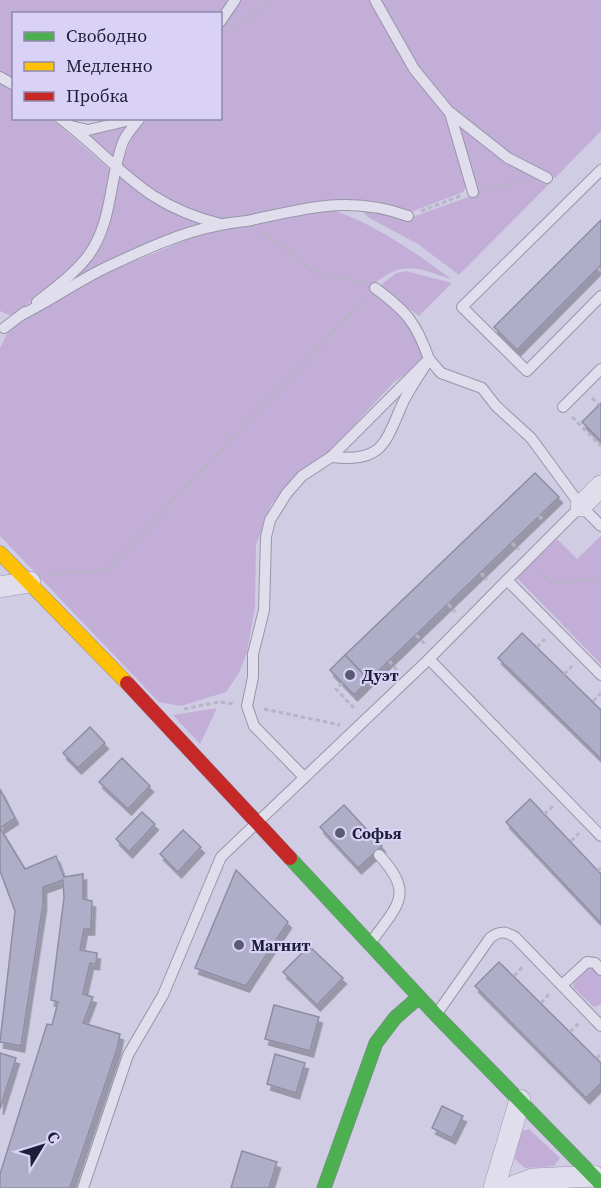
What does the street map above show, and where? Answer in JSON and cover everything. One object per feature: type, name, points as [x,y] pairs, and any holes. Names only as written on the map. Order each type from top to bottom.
[{"type":"street","points":[[581,506],[601,486]]},
{"type":"street","points":[[0,553],[30,582],[436,1015],[599,1176]]},
{"type":"street","points":[[0,586],[30,582]]},
{"type":"street","points":[[324,1188],[376,1043],[395,1017],[419,997]]},
{"type":"street","points":[[494,1188],[520,1100]]},
{"type":"street","points":[[509,1188],[533,1179],[599,1176]]},
{"type":"lane","points":[[222,19],[235,0]]},
{"type":"lane","points":[[375,0],[414,69],[450,113],[508,158],[547,178]]},
{"type":"lane","points":[[450,113],[473,192]]},
{"type":"lane","points":[[64,121],[88,130],[134,120]]},
{"type":"lane","points":[[1,329],[71,275],[89,255],[101,231],[124,139],[138,120]]},
{"type":"lane","points":[[64,121],[117,170],[168,207],[193,217],[221,224]]},
{"type":"lane","points":[[601,170],[462,307],[527,371],[601,296]]},
{"type":"lane","points":[[21,315],[104,269],[188,234],[221,224],[239,223],[309,206],[331,205],[366,204],[408,216]]},
{"type":"lane","points":[[375,288],[405,310],[423,342],[429,359],[441,373],[482,388],[496,406],[531,438],[581,506],[601,526]]},
{"type":"lane","points":[[304,777],[254,726],[247,706],[253,677],[253,654],[264,610],[266,537],[270,520],[286,493],[302,476],[331,457],[429,359]]},
{"type":"lane","points":[[331,457],[346,458],[378,449],[389,437],[401,406],[429,359]]},
{"type":"lane","points":[[563,407],[601,369]]},
{"type":"lane","points":[[83,1188],[128,1055],[163,995],[221,857],[429,659],[581,506]]},
{"type":"lane","points":[[507,580],[601,675]]},
{"type":"lane","points":[[429,659],[601,836]]},
{"type":"lane","points":[[370,944],[394,910],[400,895],[396,874],[379,855]]},
{"type":"lane","points":[[436,1015],[490,938],[497,933],[507,932],[515,937],[601,1026]]},
{"type":"lane","points":[[562,985],[587,962],[592,961],[601,970]]},
{"type":"path","points":[[232,30],[273,0]]},
{"type":"path","points":[[30,582],[46,579],[59,573],[92,573],[108,569],[375,288],[360,282],[313,271],[279,243],[239,223]]},
{"type":"path","points":[[563,407],[601,446]]},
{"type":"path","points":[[552,584],[601,578]]},
{"type":"path","points":[[342,682],[336,689],[365,719]]},
{"type":"path","points":[[592,702],[601,693]]},
{"type":"path","points":[[597,1058],[601,1054]]},
{"type":"shaded area","points":[[0,0],[601,0],[601,131],[555,178],[514,158],[450,113],[446,119],[457,146],[467,185],[463,192],[411,212],[380,203],[356,200],[313,202],[220,221],[163,200],[121,165],[138,120],[222,120],[222,12],[12,12],[12,80],[0,73]]},
{"type":"shaded area","points":[[0,82],[12,89],[12,120],[53,120],[109,169],[109,181],[106,205],[99,229],[81,260],[12,316],[0,311]]},
{"type":"shaded area","points":[[129,126],[114,163],[83,133]]},
{"type":"shaded area","points":[[463,128],[505,160],[550,183],[459,275],[418,244],[369,218],[360,209],[370,209],[404,220],[477,194],[459,129]]},
{"type":"shaded area","points":[[120,176],[141,193],[162,205],[209,225],[41,303],[83,266],[111,212]]},
{"type":"shaded area","points":[[328,209],[375,229],[424,259],[451,279],[412,268],[394,271],[375,283],[430,347],[417,366],[393,383],[329,452],[299,474],[271,505],[256,545],[255,607],[247,652],[239,673],[226,692],[181,706],[159,702],[0,536],[0,348],[7,334],[22,319],[93,278],[196,236],[306,211]]},
{"type":"shaded area","points":[[406,271],[452,283],[419,316],[378,287],[396,273]]},
{"type":"shaded area","points":[[601,536],[601,664],[517,578],[557,539],[577,559]]},
{"type":"shaded area","points":[[217,708],[200,744],[173,715]]},
{"type":"shaded area","points":[[592,966],[601,976],[601,1004],[594,1007],[573,987],[580,974]]},
{"type":"shaded area","points":[[529,1129],[560,1158],[554,1166],[525,1168],[515,1159],[520,1132]]},
{"type":"building","points":[[601,220],[601,265],[517,350],[494,327]]},
{"type":"building","points":[[601,403],[601,441],[582,422]]},
{"type":"building","points":[[535,473],[559,497],[369,680],[345,655]]},
{"type":"building","points":[[522,633],[601,710],[601,759],[498,658]]},
{"type":"building","name":"Дуэт","points":[[345,655],[369,680],[354,695],[330,670]]},
{"type":"building","points":[[90,727],[105,743],[78,768],[63,753]]},
{"type":"building","points":[[122,758],[150,786],[128,809],[99,782]]},
{"type":"building","points":[[0,789],[15,818],[0,828]]},
{"type":"building","points":[[530,799],[601,874],[601,923],[506,822]]},
{"type":"building","points":[[344,805],[382,846],[358,868],[320,827]]},
{"type":"building","points":[[142,812],[155,824],[129,852],[116,839]]},
{"type":"building","points":[[0,828],[25,869],[56,856],[64,877],[83,874],[83,899],[92,901],[91,929],[84,929],[80,950],[97,953],[96,964],[90,963],[83,994],[93,997],[83,1023],[120,1034],[70,1188],[0,1188],[0,1174],[47,1024],[52,1025],[58,1002],[51,1000],[64,898],[63,880],[43,887],[43,904],[21,1046],[0,1042],[15,911],[0,871]]},
{"type":"building","points":[[183,830],[201,847],[178,872],[160,854]]},
{"type":"building","name":"Магнит","points":[[236,870],[288,922],[246,986],[195,968]]},
{"type":"building","points":[[309,946],[343,978],[317,1005],[283,972]]},
{"type":"building","points":[[499,962],[601,1063],[601,1083],[586,1098],[475,986]]},
{"type":"building","points":[[274,1005],[319,1017],[310,1051],[265,1039]]},
{"type":"building","points":[[0,1053],[16,1058],[0,1109]]},
{"type":"building","points":[[275,1054],[305,1063],[296,1093],[267,1084]]},
{"type":"building","points":[[442,1106],[463,1116],[452,1138],[432,1128]]},
{"type":"building","points":[[242,1151],[277,1162],[269,1188],[231,1188]]},
{"type":"traffic: fast","points":[[290,858],[436,1015],[601,1184]]},
{"type":"traffic: fast","points":[[324,1188],[376,1043],[395,1018],[419,997]]},
{"type":"traffic: slow","points":[[0,553],[127,683]]},
{"type":"traffic: jam","points":[[127,683],[290,858]]},
{"type":"place","name":"Дуэт","points":[[350,675]]},
{"type":"place","name":"Софья","points":[[340,833]]},
{"type":"place","name":"Магнит","points":[[239,945]]}]
